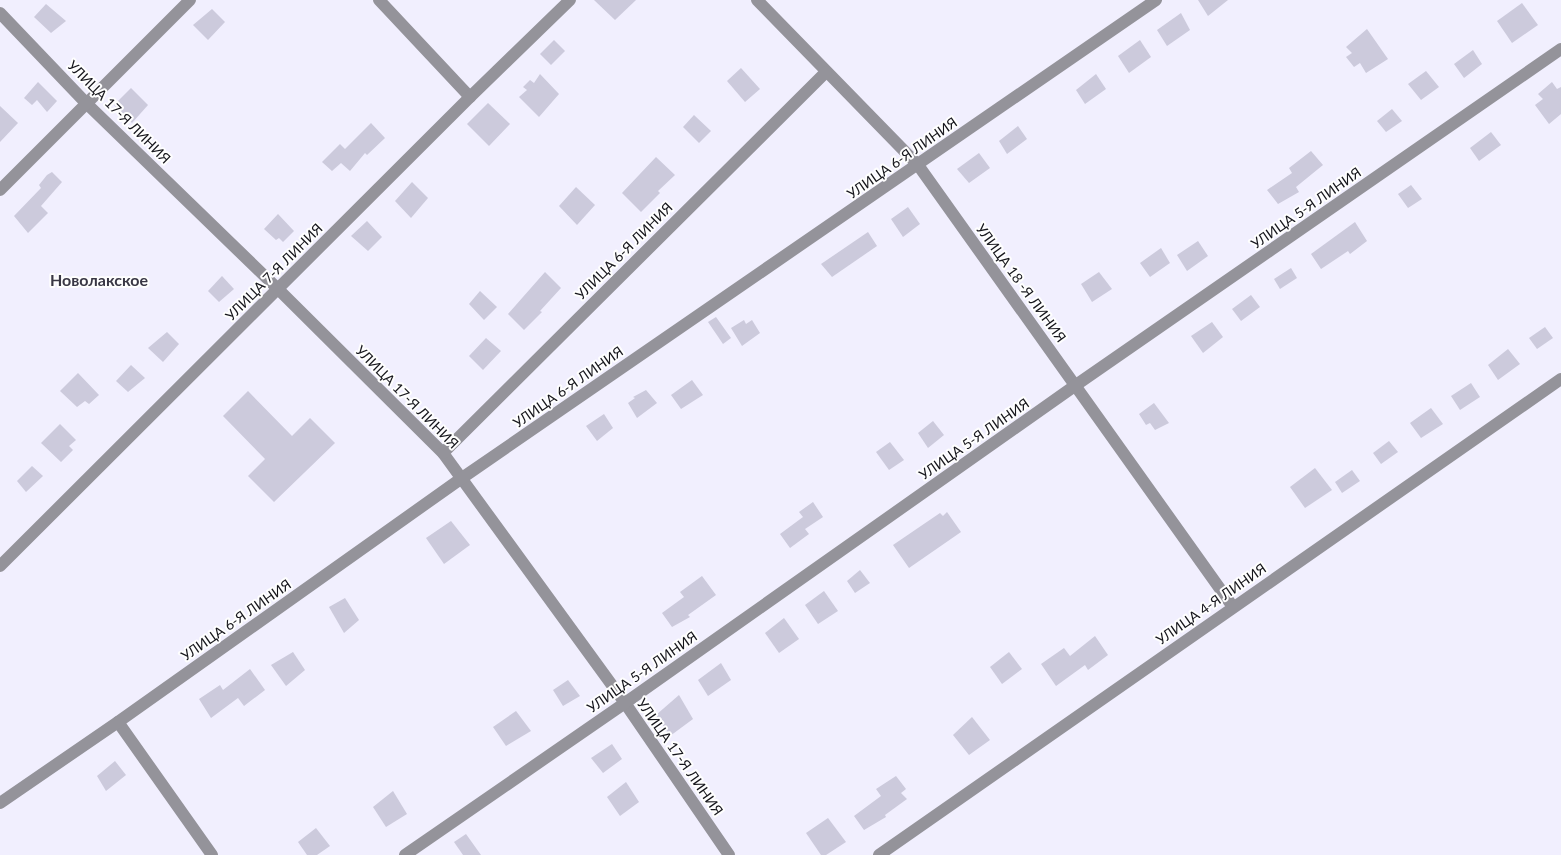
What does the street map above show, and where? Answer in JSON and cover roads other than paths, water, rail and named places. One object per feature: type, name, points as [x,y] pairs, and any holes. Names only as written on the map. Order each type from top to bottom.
[{"type":"street","points":[[0,190],[190,0]]},
{"type":"street","points":[[379,0],[470,97]]},
{"type":"street","name":"УЛИЦА 7-Я ЛИНИЯ","points":[[0,566],[470,97],[570,0]]},
{"type":"street","name":"УЛИЦА 18 -Я ЛИНИЯ","points":[[757,0],[918,165],[1233,607]]},
{"type":"street","name":"УЛИЦА 6-Я ЛИНИЯ","points":[[0,803],[118,722],[462,478],[1156,0]]},
{"type":"street","name":"УЛИЦА 17-Я ЛИНИЯ","points":[[0,13],[86,103],[443,452],[625,703],[729,855]]},
{"type":"street","name":"УЛИЦА 5-Я ЛИНИЯ","points":[[404,855],[625,703],[1076,385],[1561,49]]},
{"type":"street","name":"УЛИЦА 6-Я ЛИНИЯ","points":[[443,452],[826,72]]},
{"type":"street","name":"УЛИЦА 4-Я ЛИНИЯ","points":[[879,855],[1561,379]]},
{"type":"street","points":[[118,722],[212,855]]},
{"type":"district","name":"Новолакское","points":[[99,280]]}]
